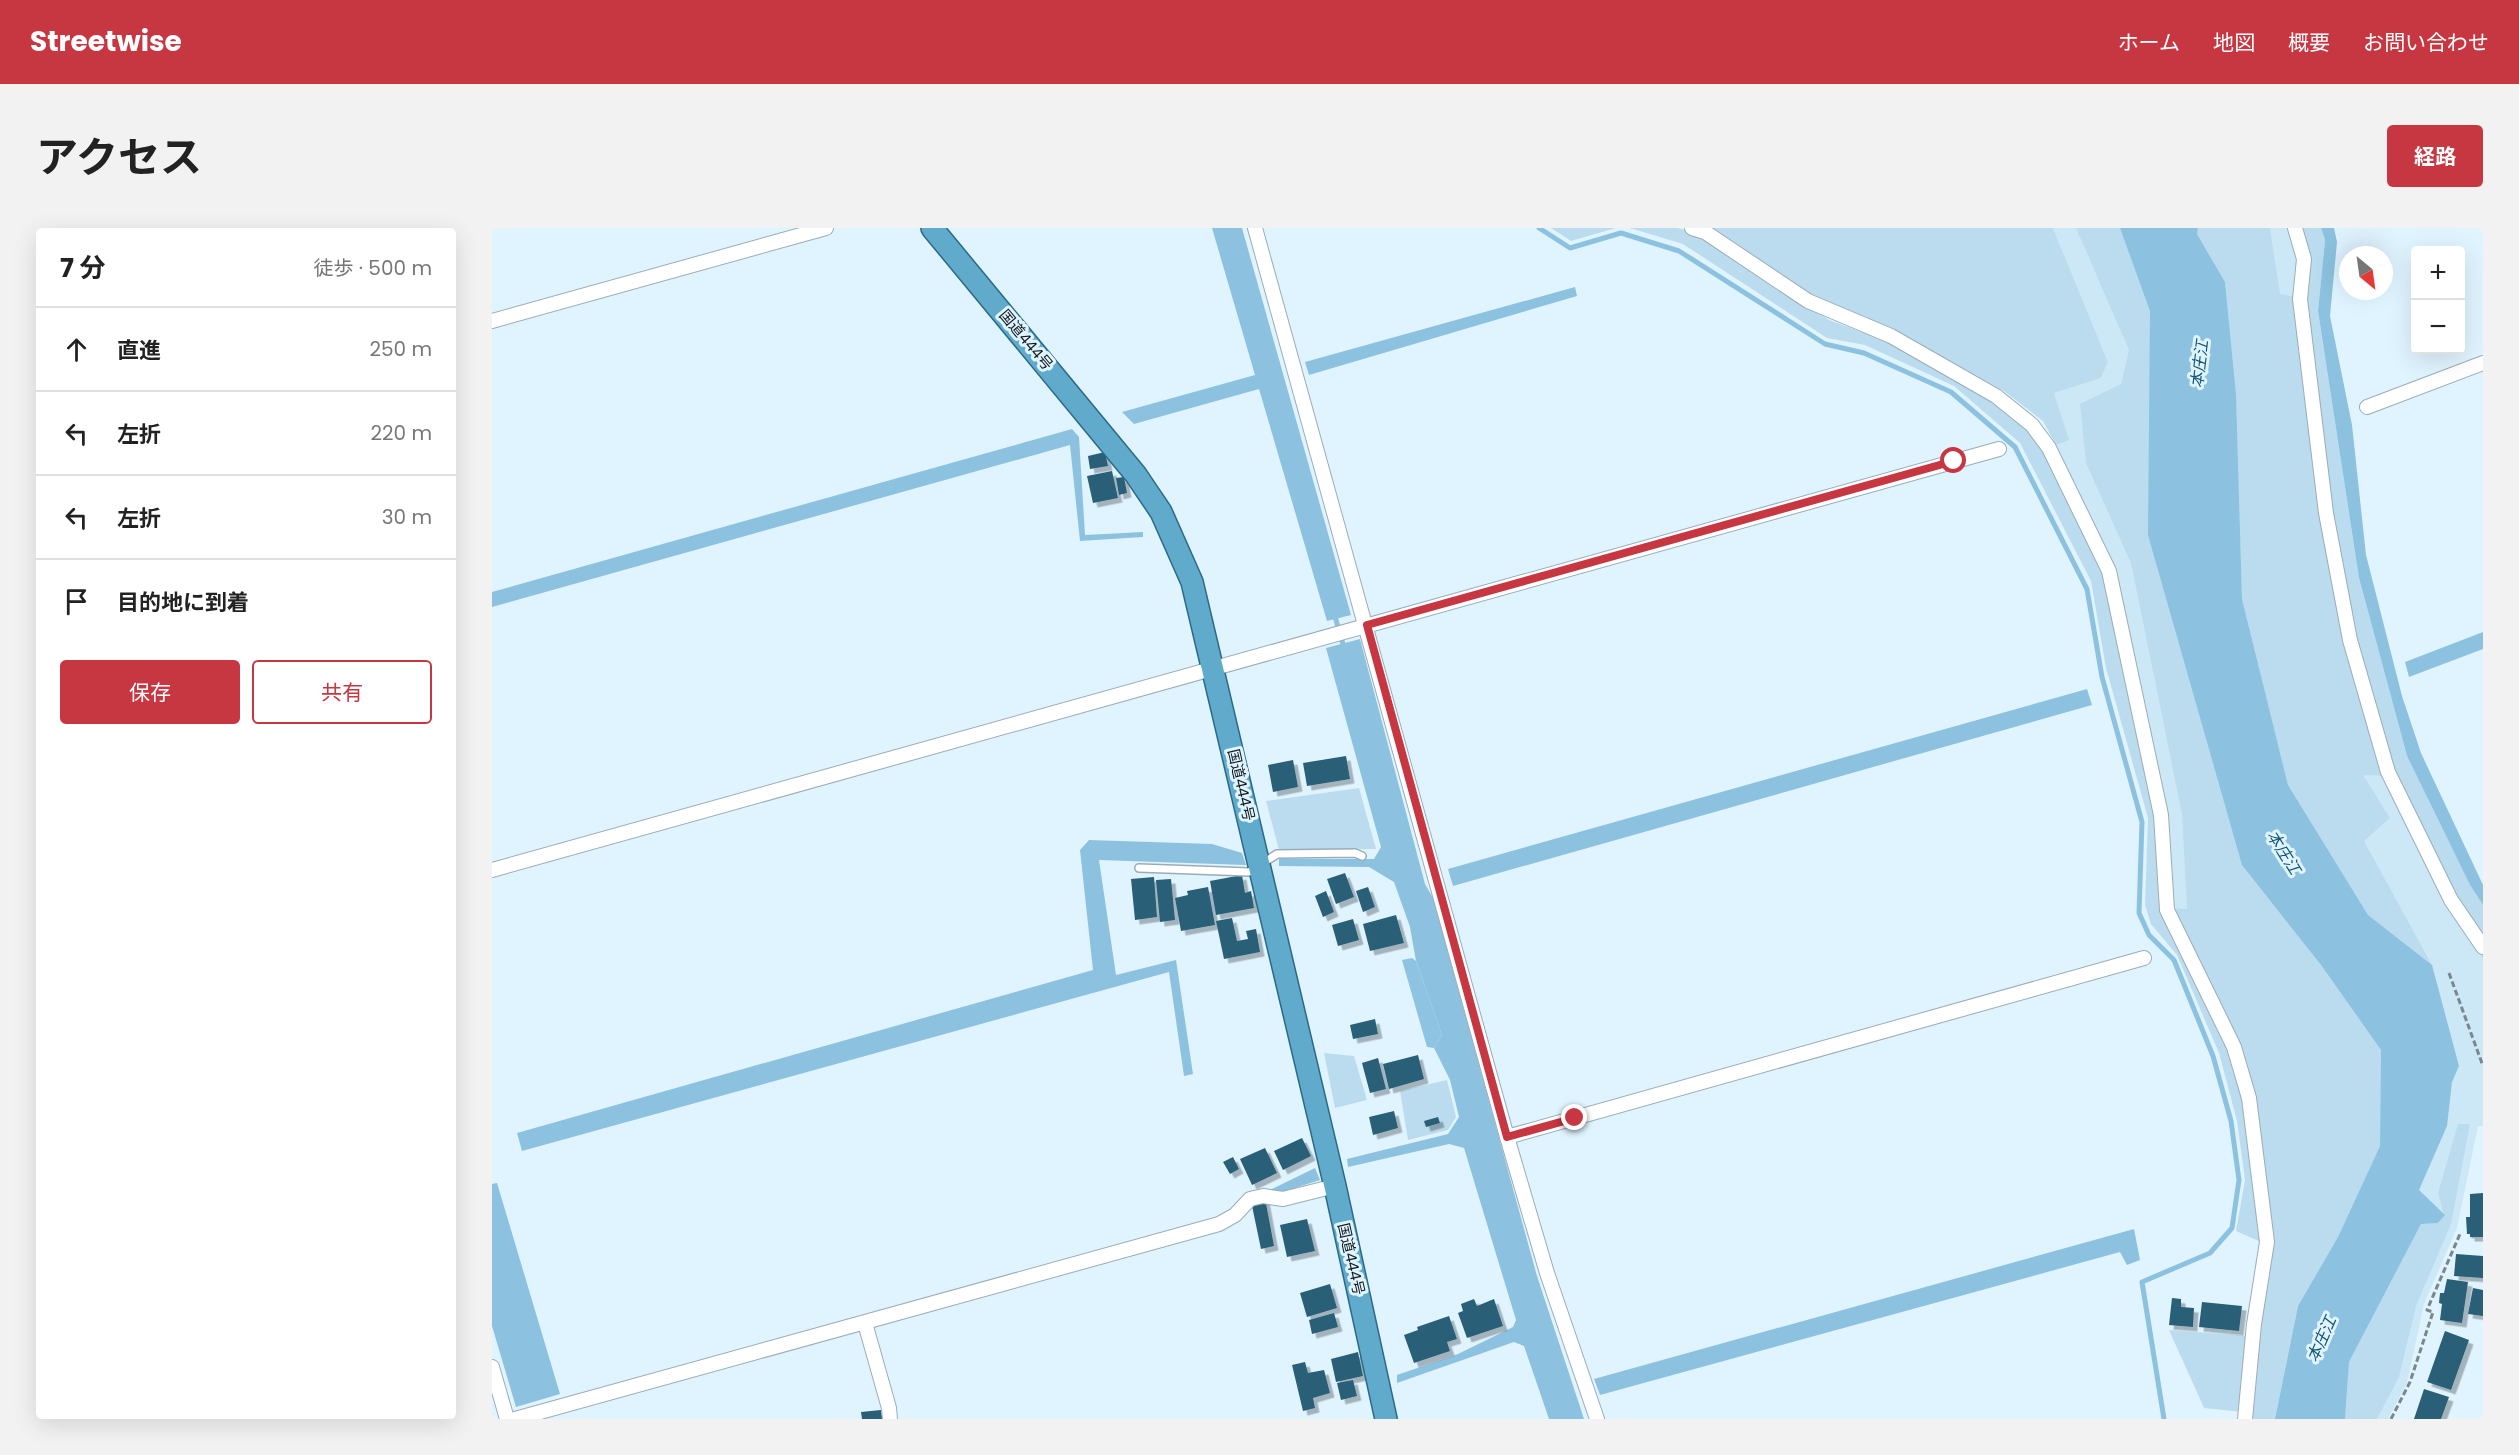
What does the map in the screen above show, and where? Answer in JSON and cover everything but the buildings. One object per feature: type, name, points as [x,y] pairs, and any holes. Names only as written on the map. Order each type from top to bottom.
[{"type":"highway","name":"国道444号","points":[[932,228],[1089,416],[1161,512],[1192,582],[1335,1186],[1382,1418]]},
{"type":"street","points":[[492,321],[826,228]]},
{"type":"street","points":[[1255,228],[1367,625],[1507,1137],[1547,1273],[1597,1419]]},
{"type":"street","points":[[1692,228],[1704,232],[1808,301],[1891,336],[1996,396],[2032,425],[2049,448],[2109,571],[2162,815],[2167,910],[2234,1047],[2249,1098],[2267,1242],[2254,1324],[2245,1419]]},
{"type":"street","points":[[2295,228],[2304,259],[2300,299],[2326,513],[2350,640],[2388,772],[2451,900],[2483,947]]},
{"type":"street","points":[[2367,407],[2483,363]]},
{"type":"street","points":[[492,870],[1999,449]]},
{"type":"street","points":[[1507,1137],[2144,958]]},
{"type":"street","points":[[515,1419],[1219,1224],[1235,1215],[1250,1199],[1263,1196],[1283,1198],[1335,1186]]},
{"type":"street","points":[[865,1323],[889,1408],[890,1419]]},
{"type":"street","points":[[492,1367],[507,1419]]},
{"type":"lane","points":[[1139,868],[1249,872],[1277,854],[1355,853],[1362,856]]},
{"type":"path","points":[[2449,973],[2483,1066]]},
{"type":"path","points":[[2391,1419],[2410,1382],[2433,1312],[2427,1310],[2460,1234]]},
{"type":"shaded area","points":[[1551,228],[1616,228],[1571,241]]},
{"type":"shaded area","points":[[1630,228],[1678,228],[1701,235],[1829,320],[1894,344],[1994,400],[2032,434],[2051,463],[2106,579],[2158,820],[2171,908],[2187,909],[2182,814],[2131,563],[2086,463],[2080,404],[2121,384],[2129,350],[2076,228],[2154,228],[2321,965],[2381,1050],[2380,1146],[2338,1237],[2298,1306],[2275,1419],[2251,1419],[2270,1246],[2236,1231],[2245,1180],[2237,1121],[2219,1053],[2177,955],[2151,924],[2145,905],[2148,818],[2106,668],[2091,581],[2020,443],[1954,386],[1865,345],[1827,338],[1683,244]]},
{"type":"shaded area","points":[[1713,228],[2053,228],[2108,362],[2101,378],[2054,393],[2069,440],[2056,445],[2043,421],[2004,391],[1899,332],[1816,297]]},
{"type":"shaded area","points":[[2053,228],[2290,228],[2299,259],[2362,774],[2382,776],[2445,903],[2483,959],[2483,1126],[2478,1126],[2457,1228],[2424,1304],[2407,1383],[2388,1419],[2275,1419],[2298,1306],[2188,909],[2171,908],[2115,568],[2056,445],[2068,439],[2053,393],[2101,378],[2108,362]]},
{"type":"shaded area","points":[[2198,228],[2270,228],[2280,294],[2295,297],[2299,259],[2290,228],[2321,228],[2325,240],[2318,311],[2359,578],[2407,756],[2470,885],[2483,905],[2483,959],[2445,903],[2382,776],[2363,775],[2390,818],[2364,841],[2432,965],[2368,915],[2288,785],[2242,599],[2236,394],[2225,282],[2197,234]]},
{"type":"shaded area","points":[[1359,788],[1376,849],[1279,850],[1266,801]]},
{"type":"shaded area","points":[[1412,958],[1416,961],[1442,1035],[1434,1048],[1427,1047],[1402,960]]},
{"type":"shaded area","points":[[1324,1053],[1354,1056],[1367,1100],[1335,1108]]},
{"type":"shaded area","points":[[1447,1080],[1456,1117],[1448,1130],[1408,1140],[1400,1091]]},
{"type":"shaded area","points":[[2458,1124],[2470,1124],[2451,1224],[2416,1306],[2399,1377],[2377,1419],[2345,1419],[2349,1362],[2421,1224],[2438,1223],[2444,1215],[2438,1193]]},
{"type":"shaded area","points":[[2169,1330],[2250,1336],[2243,1412],[2204,1408]]},
{"type":"water","points":[[1212,228],[1242,228],[1351,615],[1327,621],[1259,389],[1134,424],[1122,412],[1255,375]]},
{"type":"water","name":"本庄江","points":[[2120,228],[2198,228],[2197,234],[2225,282],[2236,394],[2242,599],[2288,785],[2368,915],[2432,965],[2459,1066],[2452,1082],[2447,1126],[2419,1190],[2445,1215],[2438,1223],[2421,1224],[2349,1362],[2345,1419],[2275,1419],[2298,1306],[2338,1237],[2380,1146],[2381,1050],[2321,965],[2242,865],[2148,535],[2150,311]]},
{"type":"water","points":[[2321,228],[2334,228],[2337,242],[2330,316],[2352,425],[2366,555],[2402,696],[2421,753],[2483,885],[2483,905],[2470,885],[2407,756],[2359,578],[2318,311],[2325,240]]},
{"type":"water","points":[[1575,287],[1577,296],[1309,375],[1305,362]]},
{"type":"water","points":[[1072,429],[1079,437],[1085,535],[1143,532],[1143,537],[1080,541],[1070,445],[492,607],[492,592]]},
{"type":"water","points":[[2483,632],[2483,649],[2409,677],[2405,662]]},
{"type":"water","points":[[1360,639],[1425,884],[1433,898],[1537,1276],[1584,1419],[1549,1419],[1524,1346],[1514,1342],[1397,1383],[1397,1375],[1458,1354],[1513,1327],[1516,1320],[1464,1148],[1449,1144],[1348,1167],[1347,1159],[1448,1134],[1459,1117],[1450,1080],[1434,1048],[1442,1035],[1416,961],[1410,927],[1394,882],[1369,867],[1279,866],[1279,859],[1374,859],[1381,847],[1326,648]]},
{"type":"water","points":[[2087,689],[2092,705],[1453,886],[1448,869]]},
{"type":"water","points":[[1089,840],[1212,844],[1242,853],[1246,865],[1099,860],[1116,975],[1176,960],[1193,1074],[1184,1076],[1169,972],[522,1151],[517,1133],[1093,970],[1080,850]]},
{"type":"water","points":[[1315,1168],[1320,1180],[1279,1193],[1268,1191]]},
{"type":"water","points":[[497,1183],[560,1394],[516,1407],[492,1326],[492,1184]]},
{"type":"water","points":[[2134,1229],[2140,1260],[2127,1265],[2120,1252],[1600,1395],[1594,1379]]},
{"type":"waterway","points":[[1539,228],[1570,248],[1621,233],[1679,251],[1825,344],[1864,353],[1951,392],[2015,447],[2087,589],[2102,677],[2142,822],[2139,913],[2149,935],[2174,960],[2213,1056],[2231,1121],[2239,1180],[2232,1228],[2210,1253],[2142,1282],[2164,1419]]},
{"type":"waterway","points":[[1334,613],[1345,651]]},
{"type":"route","points":[[1575,1118],[1507,1137],[1367,625],[1954,461]]}]
